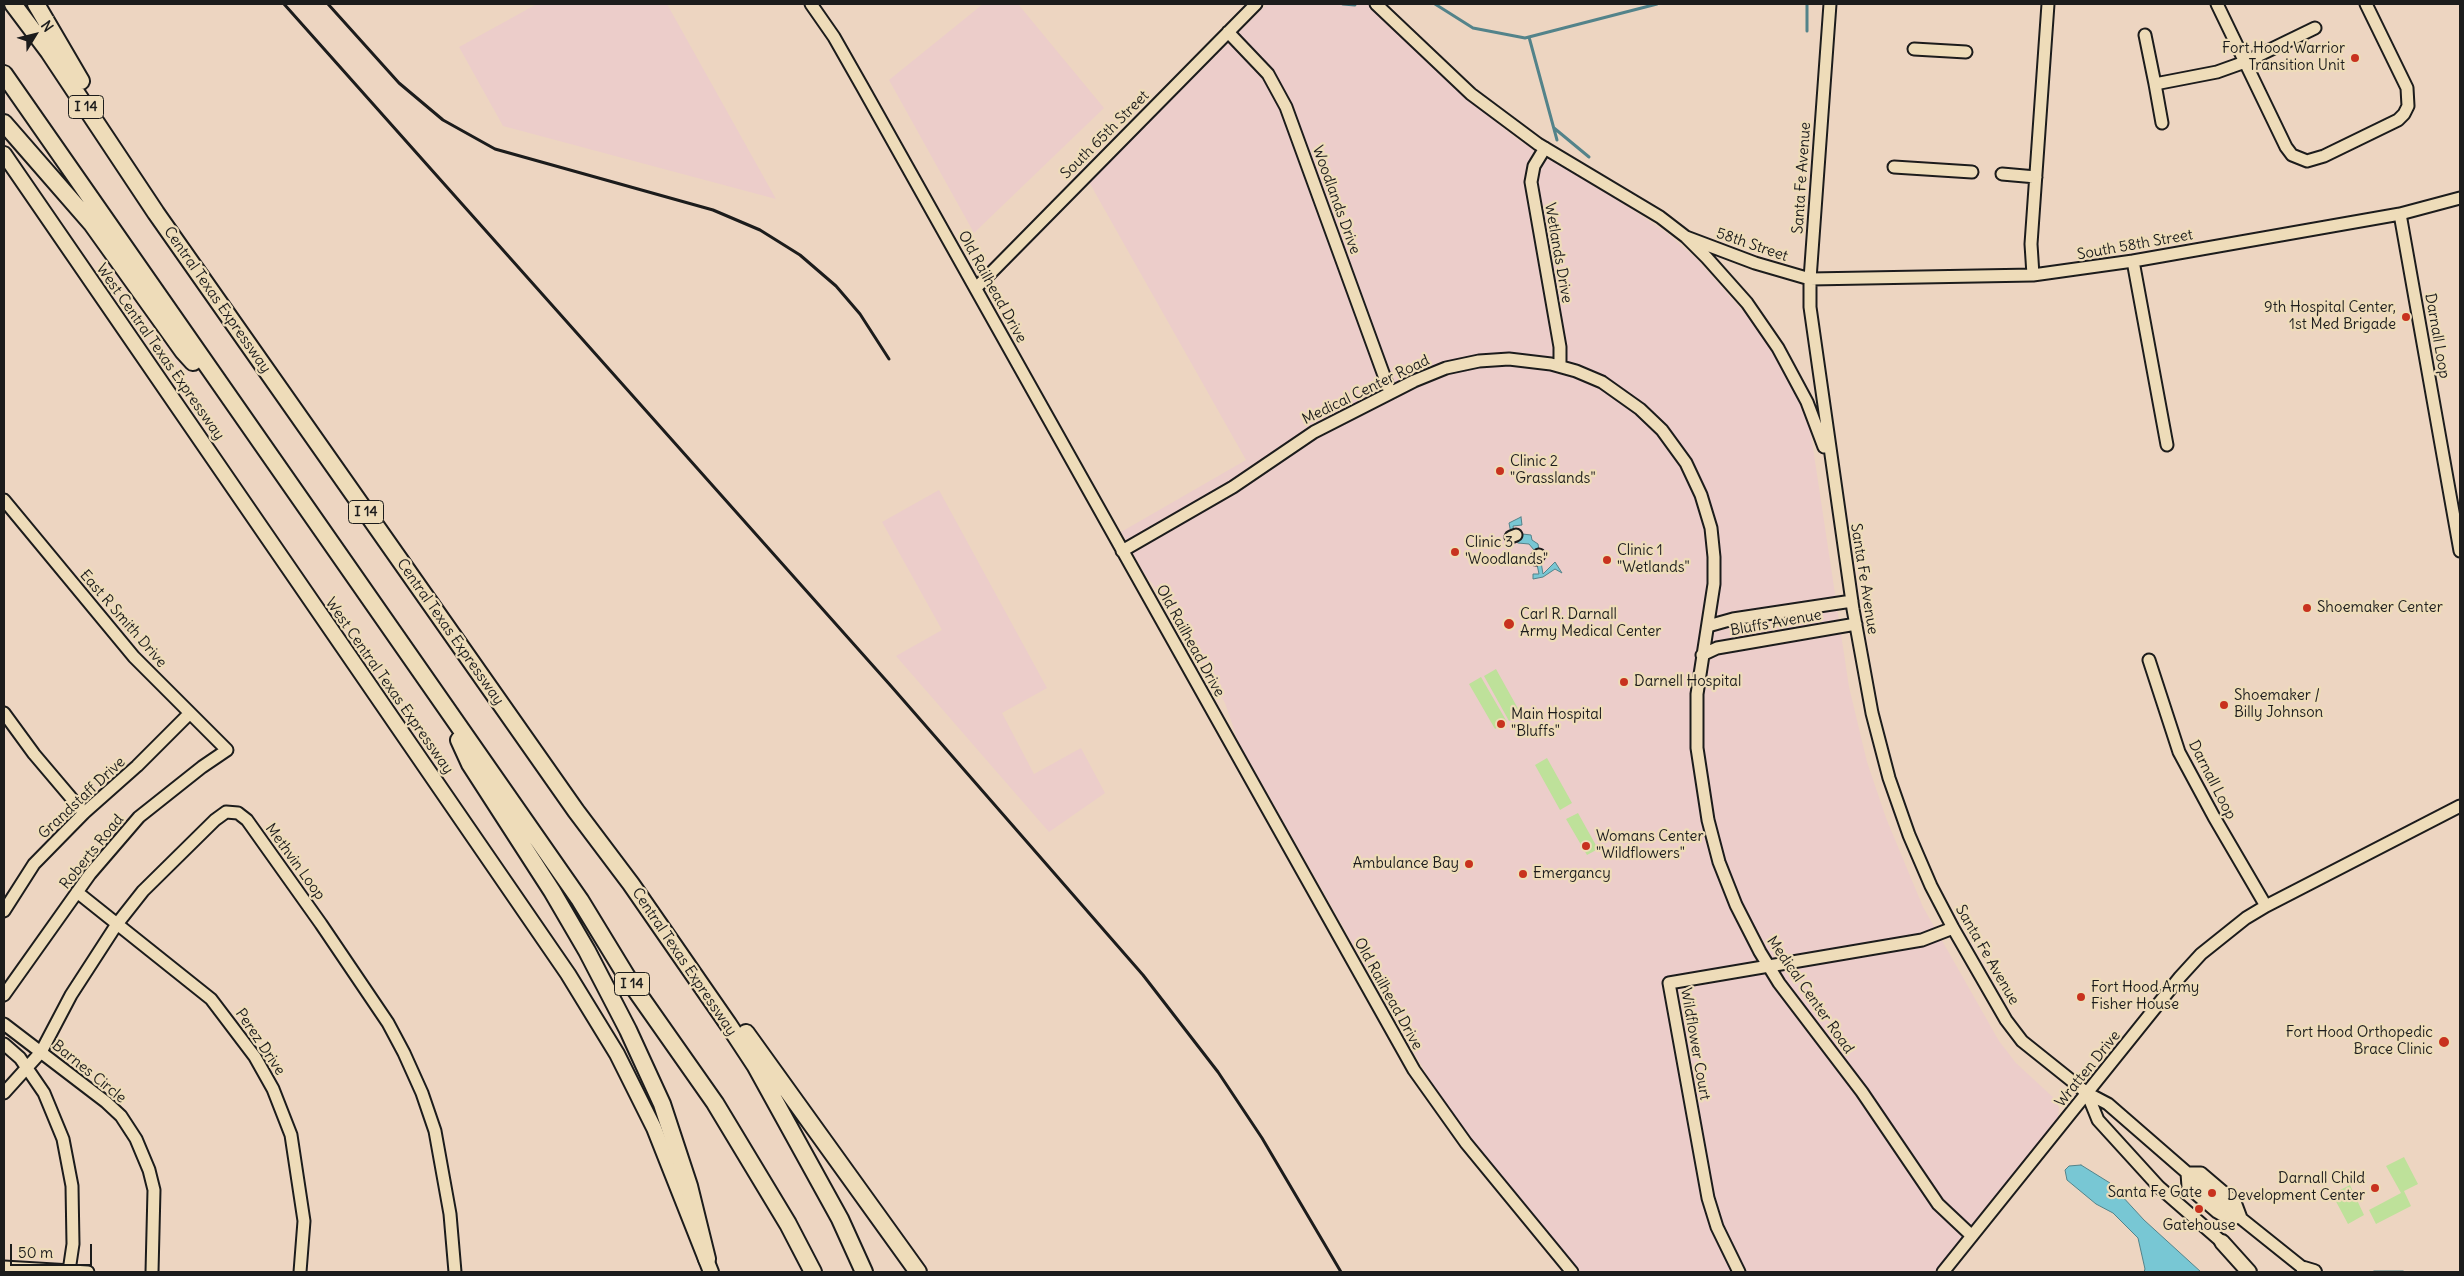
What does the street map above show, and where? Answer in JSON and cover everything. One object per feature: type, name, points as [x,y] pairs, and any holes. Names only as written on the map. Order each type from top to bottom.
[{"type":"highway","name":"Central Texas Expressway","points":[[13,4],[49,52],[156,213],[576,811],[632,884],[755,1065],[840,1219],[864,1272]]},
{"type":"highway","points":[[36,4],[129,158],[156,213]]},
{"type":"highway","name":"I 14","points":[[4,74],[580,900],[630,982],[715,1103],[788,1224],[813,1272]]},
{"type":"highway","points":[[4,123],[92,224],[183,351],[229,398]]},
{"type":"highway","points":[[441,702],[470,764],[552,891],[587,951],[628,1030],[662,1104],[690,1186],[709,1266]]},
{"type":"highway","points":[[632,884],[744,1031],[918,1272]]},
{"type":"highway","points":[[874,1211],[912,1272]]},
{"type":"main road","name":"West Central Texas Expressway","points":[[4,154],[568,974],[617,1054],[654,1128],[709,1266]]},
{"type":"main road","points":[[2222,1242],[2249,1272]]},
{"type":"street","name":"Old Railhead Drive","points":[[811,4],[834,37],[976,288],[1414,1070],[1447,1119],[1572,1272]]},
{"type":"street","name":"South 65th Street","points":[[976,288],[1256,4]]},
{"type":"street","points":[[1376,4],[1471,94],[1545,148],[1642,205],[1686,237],[1734,289],[1778,348],[1807,402],[1831,465]]},
{"type":"street","name":"Santa Fe Avenue","points":[[1830,4],[1810,279],[1812,332],[1852,601],[1875,727],[1890,778],[1920,862],[1953,928],[2014,1032],[2032,1051],[2087,1094],[2108,1104],[2241,1218],[2309,1271]]},
{"type":"street","points":[[2033,275],[2031,244],[2048,4]]},
{"type":"street","points":[[2217,4],[2292,154],[2307,161],[2324,156],[2398,120],[2408,106],[2407,88],[2366,4]]},
{"type":"street","points":[[2155,84],[2217,72],[2245,62],[2315,28]]},
{"type":"street","name":"Woodlands Drive","points":[[1228,32],[1268,74],[1286,107],[1390,392]]},
{"type":"street","points":[[2145,35],[2162,123]]},
{"type":"street","points":[[1914,49],[1966,52]]},
{"type":"street","name":"Wetlands Drive","points":[[1545,148],[1534,166],[1531,182],[1560,347],[1560,366]]},
{"type":"street","points":[[1894,167],[1972,172]]},
{"type":"street","points":[[2002,174],[2036,177]]},
{"type":"street","name":"South 58th Street","points":[[1810,279],[2033,275],[2133,261],[2400,214],[2460,198]]},
{"type":"street","name":"Darnall Loop","points":[[2400,214],[2460,551]]},
{"type":"street","name":"58th Street","points":[[1686,237],[1755,263],[1810,279]]},
{"type":"street","points":[[2133,261],[2166,445]]},
{"type":"street","name":"Medical Center Road","points":[[1122,551],[1228,490],[1314,432],[1390,392],[1433,373],[1471,362],[1509,359],[1560,366],[1602,382],[1640,408],[1662,430],[1686,463],[1707,511],[1713,542],[1714,584],[1697,694],[1696,730],[1706,811],[1716,852],[1730,889],[1748,931],[1768,966],[1867,1099],[1938,1204],[1972,1236]]},
{"type":"street","name":"East R Smith Drive","points":[[4,500],[134,657],[227,750]]},
{"type":"street","name":"Bluffs Avenue","points":[[1708,626],[1733,618],[1852,601]]},
{"type":"street","name":"Bluffs Avenue","points":[[1702,655],[1717,648],[1856,624]]},
{"type":"street","name":"Darnall Loop","points":[[2149,660],[2179,752],[2266,906]]},
{"type":"street","points":[[4,713],[34,754],[84,813]]},
{"type":"street","name":"Grandstaff Drive","points":[[4,911],[34,864],[84,813],[137,766],[189,714]]},
{"type":"street","name":"Roberts Road","points":[[4,995],[90,874],[139,818],[202,767],[227,750]]},
{"type":"street","name":"Wratten Drive","points":[[1942,1272],[2180,977],[2201,954],[2246,918],[2266,906],[2460,806]]},
{"type":"street","name":"Methvin Loop","points":[[4,1093],[41,1052],[70,994],[117,924],[143,891],[215,820],[226,812],[238,813],[247,820],[383,1014],[408,1061],[435,1131],[450,1214],[455,1272]]},
{"type":"street","name":"Perez Drive","points":[[77,892],[211,998],[255,1056],[273,1089],[291,1135],[301,1186],[304,1222],[300,1272]]},
{"type":"street","name":"Wildflower Court","points":[[1738,1272],[1717,1227],[1708,1198],[1669,983],[1922,940],[1953,928]]},
{"type":"street","name":"Barnes Circle","points":[[4,1024],[106,1102],[121,1116],[136,1139],[150,1170],[154,1190],[152,1272]]},
{"type":"street","points":[[4,1044],[28,1068],[44,1093],[63,1139],[72,1186],[73,1244],[69,1271]]},
{"type":"street","points":[[2087,1094],[2098,1120],[2159,1187],[2222,1242]]},
{"type":"street","points":[[4,1267],[88,1272]]},
{"type":"shaded area","points":[[537,4],[667,4],[776,199],[503,126],[459,47]]},
{"type":"shaded area","points":[[983,4],[1018,4],[1104,108],[974,233],[889,80]]},
{"type":"shaded area","name":"Carl R. Darnall Army Medical Center","points":[[1267,4],[1368,4],[1463,95],[1517,139],[1630,208],[1667,233],[1697,259],[1758,328],[1791,384],[1810,428],[1849,687],[1867,762],[1886,818],[1923,907],[1999,1041],[2016,1063],[2056,1100],[2059,1108],[2058,1118],[1935,1272],[1580,1272],[1444,1105],[1238,741],[1225,703],[1166,601],[1144,573],[1121,532],[1246,460],[1089,182]]},
{"type":"shaded area","points":[[939,490],[1047,688],[1002,713],[1034,774],[1081,748],[1105,793],[1049,832],[896,656],[942,630],[882,522]]},
{"type":"green space","points":[[1496,669],[1521,714],[1509,721],[1484,676]]},
{"type":"green space","points":[[1481,677],[1507,722],[1495,729],[1469,684]]},
{"type":"green space","points":[[1547,758],[1572,803],[1560,810],[1535,765]]},
{"type":"green space","points":[[1578,813],[1598,849],[1587,855],[1566,819]]},
{"type":"green space","points":[[2404,1157],[2418,1184],[2404,1191],[2411,1206],[2376,1224],[2369,1210],[2401,1193],[2386,1166]]},
{"type":"green space","points":[[2350,1185],[2364,1215],[2348,1224],[2332,1194]]},
{"type":"water","points":[[1521,517],[1522,525],[1513,526],[1514,533],[1531,535],[1532,540],[1538,544],[1543,574],[1555,562],[1562,573],[1555,569],[1543,577],[1533,579],[1533,574],[1539,574],[1534,550],[1529,544],[1518,543],[1512,539],[1509,523]]},
{"type":"water","points":[[2081,1165],[2110,1183],[2144,1220],[2201,1272],[2144,1272],[2145,1269],[2138,1238],[2113,1213],[2096,1204],[2067,1180],[2065,1170],[2069,1166]]},
{"type":"waterway","points":[[1343,4],[1355,5]]},
{"type":"waterway","points":[[1435,4],[1473,28],[1525,38],[1657,4]]},
{"type":"waterway","points":[[1807,4],[1807,31]]},
{"type":"waterway","points":[[1529,37],[1557,140]]},
{"type":"waterway","points":[[1554,128],[1589,157]]},
{"type":"waterway","points":[[2374,1272],[2403,1272]]},
{"type":"railway","points":[[284,4],[891,686],[1143,975],[1218,1072],[1262,1138],[1341,1272]]},
{"type":"railway","points":[[328,4],[399,83],[443,120],[495,149],[713,210],[760,230],[800,255],[836,286],[860,314],[889,359]]},
{"type":"place","name":"Fort Hood Warrior Transition Unit","points":[[2355,58]]},
{"type":"place","name":"9th Hospital Center, 1st Med Brigade","points":[[2406,317]]},
{"type":"place","name":"Clinic 2 \"Grasslands\"","points":[[1500,471]]},
{"type":"place","name":"Clinic 3 'Woodlands\"","points":[[1455,552]]},
{"type":"place","name":"Clinic 1 \"Wetlands\"","points":[[1607,560]]},
{"type":"place","name":"Shoemaker Center","points":[[2307,608]]},
{"type":"place","name":"Carl R. Darnall Army Medical Center","points":[[1509,624]]},
{"type":"place","name":"Darnell Hospital","points":[[1624,682]]},
{"type":"place","name":"Shoemaker / Billy Johnson","points":[[2224,705]]},
{"type":"place","name":"Main Hospital \"Bluffs\"","points":[[1501,724]]},
{"type":"place","name":"Womans Center \"Wildflowers\"","points":[[1586,846]]},
{"type":"place","name":"Ambulance Bay","points":[[1469,864]]},
{"type":"place","name":"Emergancy","points":[[1523,874]]},
{"type":"place","name":"Fort Hood Army Fisher House","points":[[2081,997]]},
{"type":"place","name":"Fort Hood Orthopedic Brace Clinic","points":[[2444,1042]]},
{"type":"place","name":"Darnall Child Development Center","points":[[2375,1188]]},
{"type":"place","name":"Santa Fe Gate","points":[[2212,1193]]},
{"type":"place","name":"Gatehouse","points":[[2199,1209]]}]
